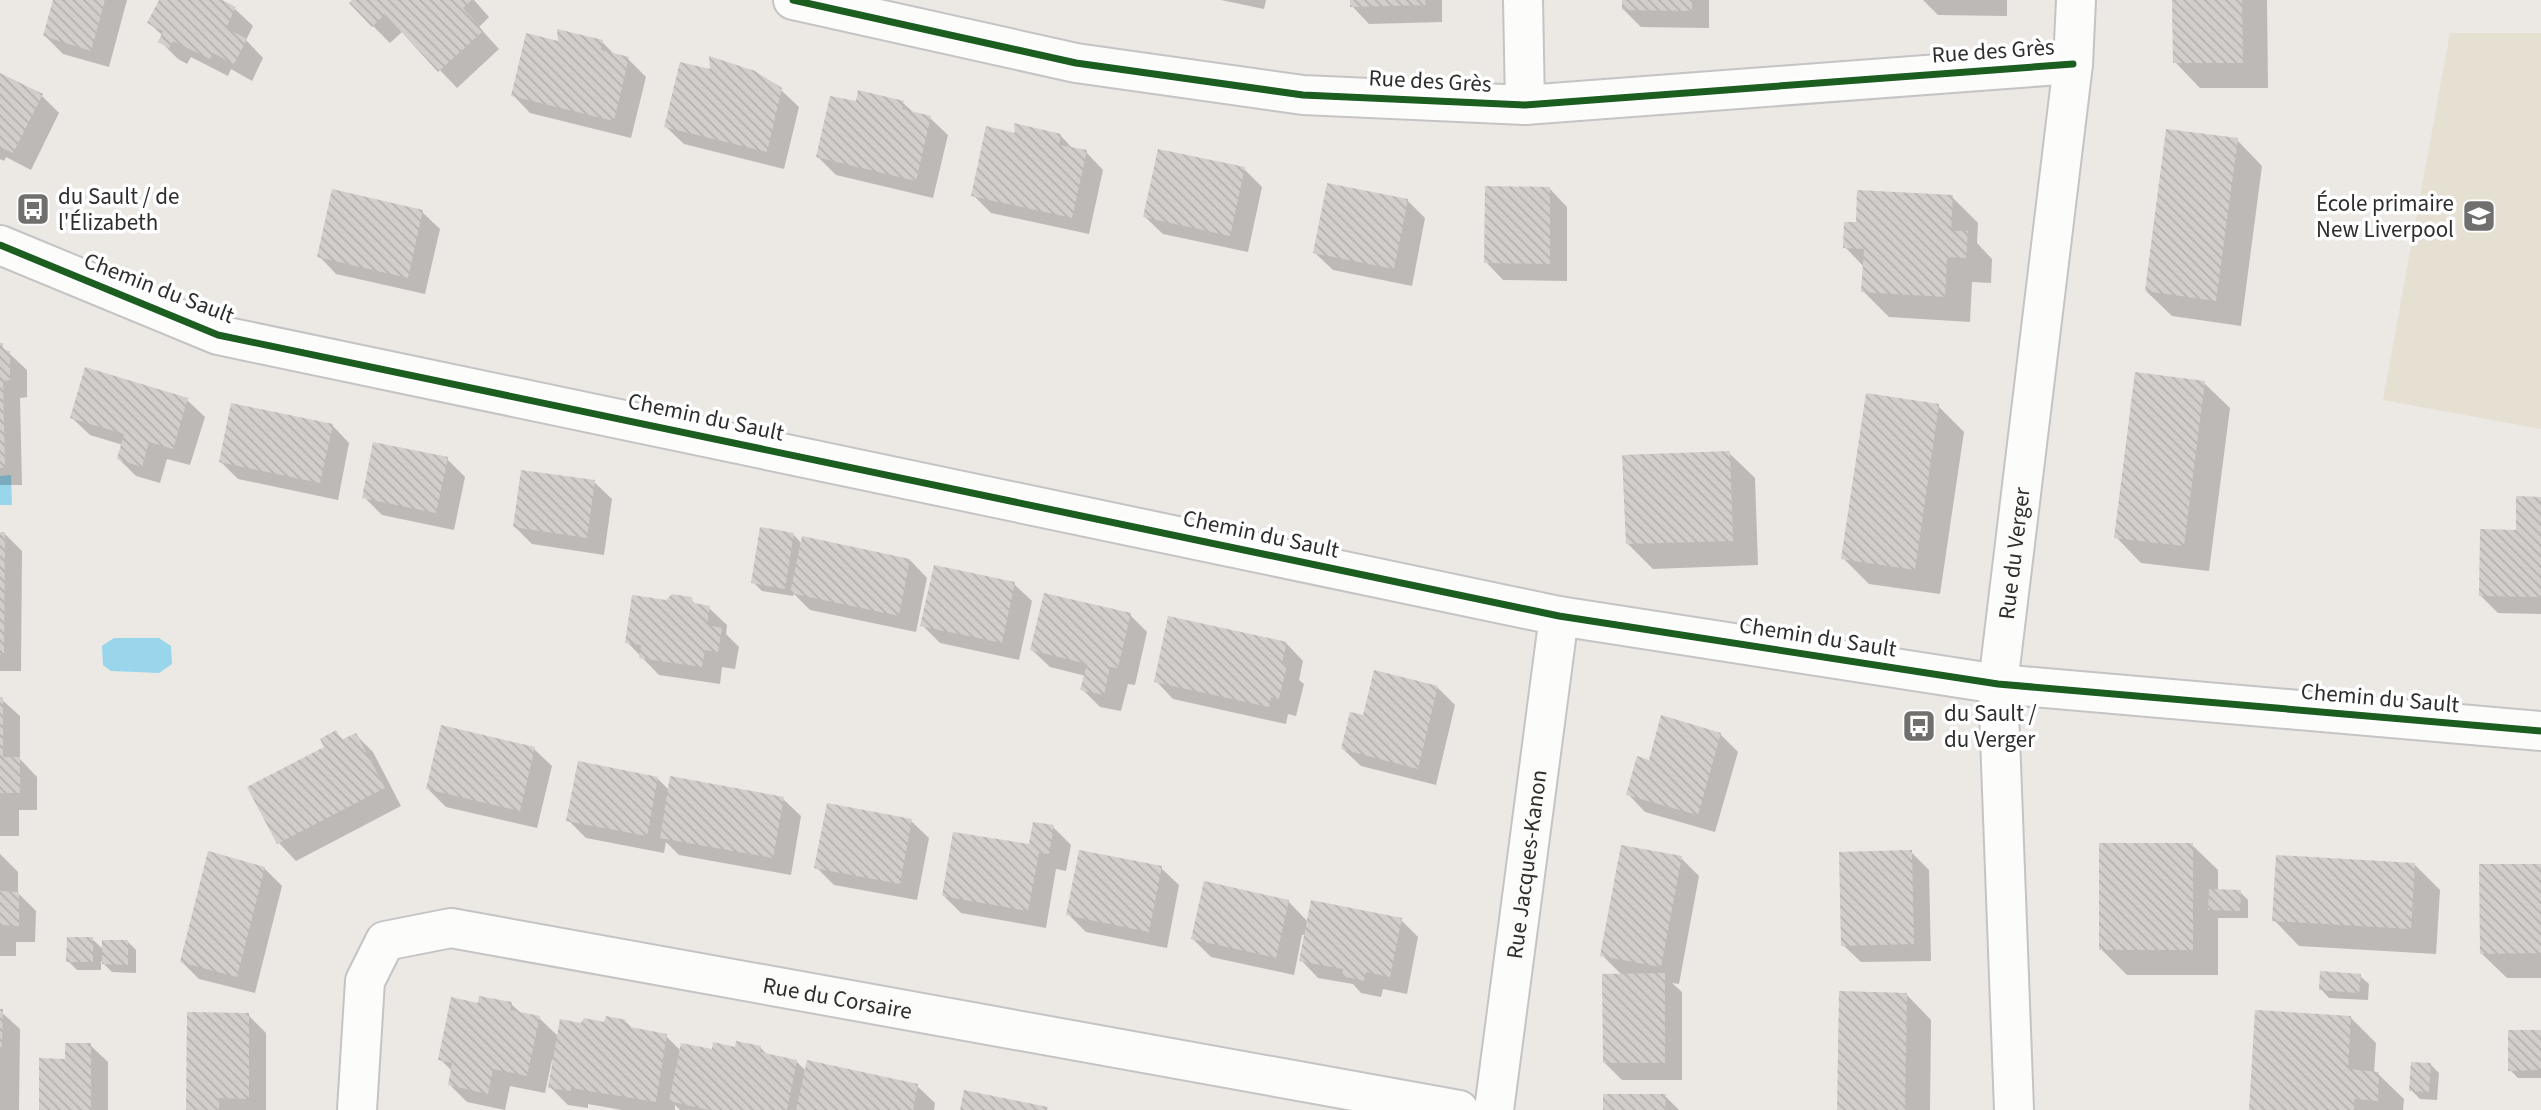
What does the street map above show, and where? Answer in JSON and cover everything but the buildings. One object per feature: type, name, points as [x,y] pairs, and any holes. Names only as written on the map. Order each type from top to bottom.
[{"type":"street","name":"Rue des Grès","points":[[793,0],[1076,63],[1303,95],[1525,105],[2073,64]]},
{"type":"street","points":[[1523,0],[1525,105]]},
{"type":"street","name":"Rue du Verger","points":[[2014,1110],[1998,684],[2073,64],[2076,0]]},
{"type":"street","name":"Chemin du Sault","points":[[0,245],[218,335],[1559,616],[1998,684],[2541,731]]},
{"type":"street","name":"Rue Jacques-Kanon","points":[[1494,1110],[1559,616]]},
{"type":"street","name":"Rue du Corsaire","points":[[357,1110],[365,981],[385,941],[451,928],[1459,1110]]},
{"type":"shaded area","name":"École primaire New Liverpool","points":[[2450,33],[2541,33],[2541,429],[2383,400]]},
{"type":"water","points":[[11,475],[12,505],[0,505],[0,476]]},
{"type":"water","points":[[114,638],[159,638],[171,646],[172,664],[159,673],[111,671],[103,665],[102,646]]},
{"type":"cycle path","points":[[793,0],[1076,63],[1303,95],[1525,105],[2073,64]]},
{"type":"cycle path","points":[[0,245],[218,335],[1559,616],[1998,684],[2541,731]]},
{"type":"place","name":"du Sault / de l'Élizabeth","points":[[33,209]]},
{"type":"place","name":"École primaire New Liverpool","points":[[2479,216]]},
{"type":"place","name":"du Sault / du Verger","points":[[1919,726]]}]
